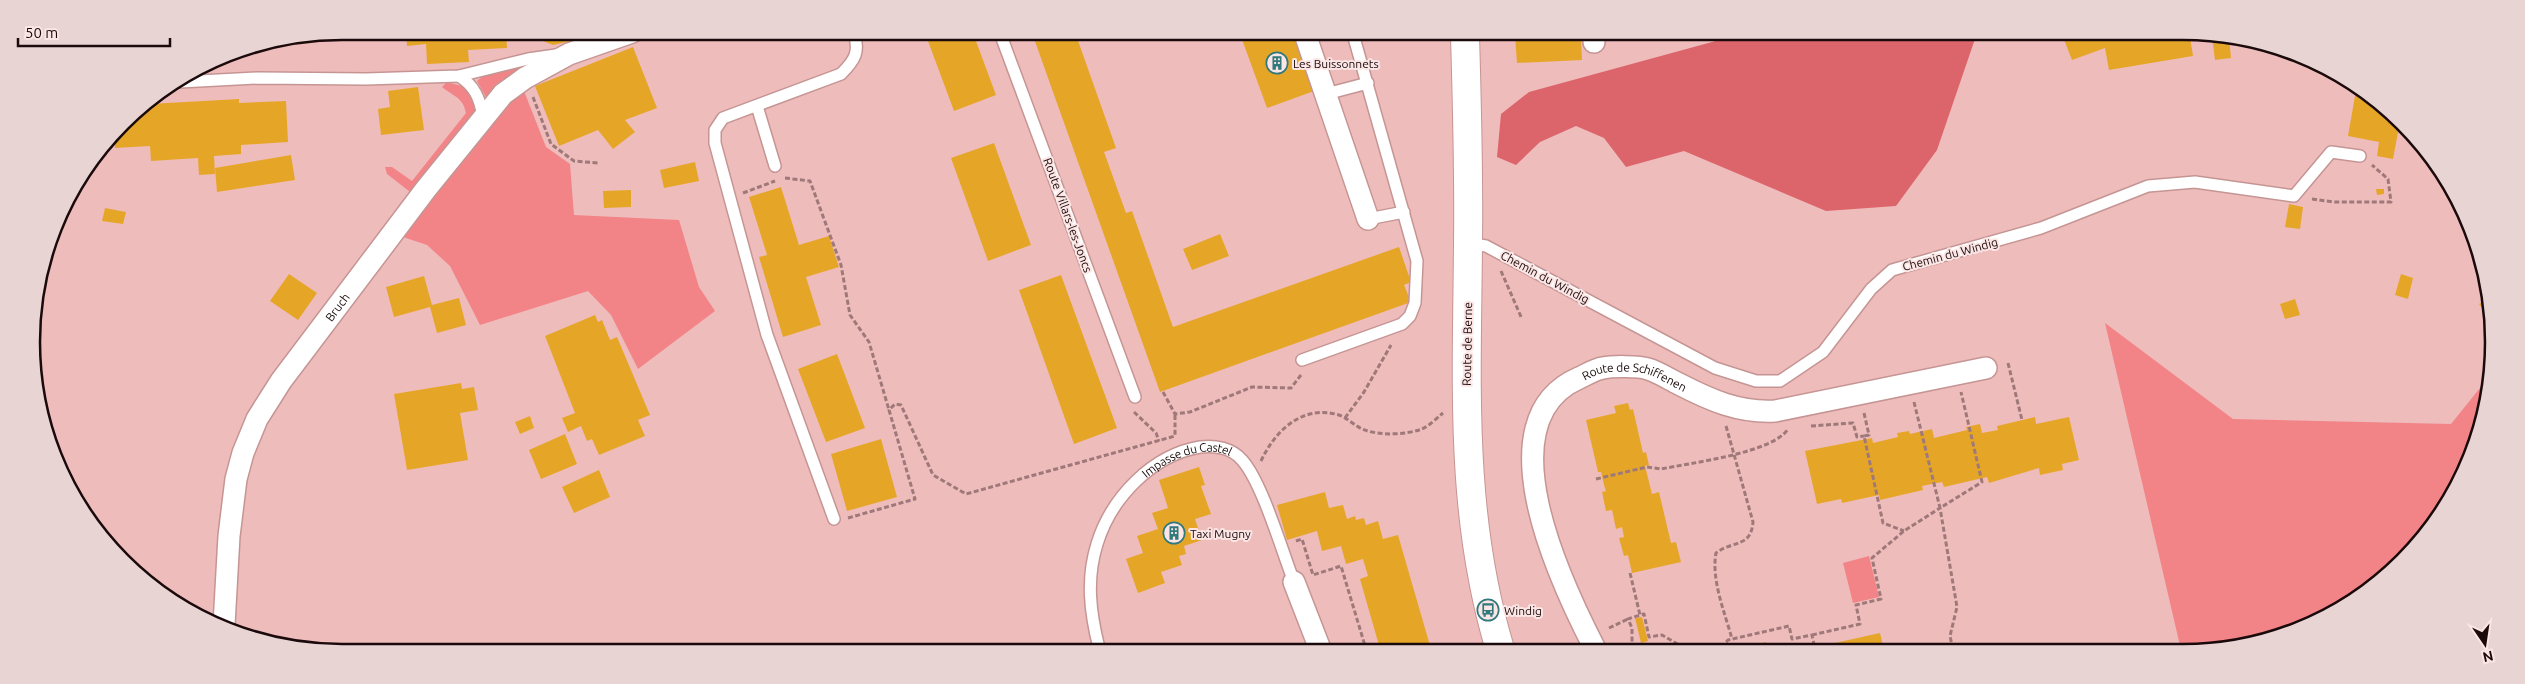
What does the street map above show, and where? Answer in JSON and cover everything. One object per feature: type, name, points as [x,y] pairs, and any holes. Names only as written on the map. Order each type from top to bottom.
[{"type":"main road","name":"Route de Berne","points":[[1465,40],[1480,246],[1466,396],[1468,468],[1473,528],[1484,595],[1499,644]]},
{"type":"street","name":"Bruch","points":[[224,620],[229,536],[236,479],[243,453],[257,419],[281,382],[483,117],[503,94],[525,78],[569,54],[609,40]]},
{"type":"street","points":[[1307,40],[1368,219]]},
{"type":"street","name":"Route de Schiffenen","points":[[1592,644],[1568,597],[1543,526],[1531,467],[1538,416],[1564,384],[1602,368],[1648,368],[1720,403],[1753,412],[1775,411],[1986,368]]},
{"type":"street","name":"Impasse du Castel","points":[[1294,582],[1318,644]]},
{"type":"lane","points":[[834,518],[767,335],[715,143],[715,130],[723,118],[841,74],[853,62],[858,44],[857,40]]},
{"type":"lane","name":"Route Villars-les-Joncs","points":[[1003,40],[1133,403]]},
{"type":"lane","points":[[1302,360],[1402,324],[1410,316],[1415,303],[1417,261],[1368,83],[1354,40]]},
{"type":"lane","points":[[189,82],[258,78],[366,80],[459,76],[528,59],[569,54]]},
{"type":"lane","points":[[459,76],[476,91],[483,117]]},
{"type":"lane","points":[[1326,94],[1368,83]]},
{"type":"lane","points":[[758,106],[775,166]]},
{"type":"lane","points":[[2294,196],[2331,152],[2360,156]]},
{"type":"lane","name":"Chemin du Windig","points":[[1480,246],[1715,368],[1756,381],[1780,381],[1823,352],[1871,288],[1892,270],[2042,228],[2148,186],[2195,182],[2294,196]]},
{"type":"lane","points":[[1368,219],[1404,212]]},
{"type":"lane","name":"Impasse du Castel","points":[[1097,644],[1091,613],[1090,575],[1098,542],[1112,512],[1130,488],[1151,468],[1166,458],[1189,449],[1210,445],[1230,450],[1242,459],[1253,477],[1294,582]]},
{"type":"path","points":[[525,78],[551,144],[574,162],[598,163]]},
{"type":"path","points":[[2294,196],[2334,202],[2391,202],[2388,179],[2360,156]]},
{"type":"path","points":[[729,197],[785,178],[810,180],[842,265],[850,315],[869,342],[915,499],[839,521],[834,518]]},
{"type":"path","points":[[1480,246],[1522,319]]},
{"type":"path","points":[[1345,418],[1364,392],[1402,324]]},
{"type":"path","points":[[1175,414],[1190,412],[1252,386],[1291,388],[1303,372],[1302,360]]},
{"type":"path","points":[[2008,363],[2022,420]]},
{"type":"path","points":[[1726,644],[1732,639],[1789,626],[1792,639],[1860,624],[1856,605],[1881,599],[1872,558],[1904,531],[1982,482],[1957,374]]},
{"type":"path","points":[[1910,384],[1940,508],[1957,607],[1950,636],[1952,644]]},
{"type":"path","points":[[889,410],[895,404],[901,405],[933,476],[966,494],[1175,436],[1175,414],[1163,392]]},
{"type":"path","points":[[1806,427],[1853,423],[1857,437],[1869,435],[1859,394]]},
{"type":"path","points":[[1133,403],[1156,433],[1166,458]]},
{"type":"path","points":[[1720,403],[1754,522],[1752,533],[1748,539],[1722,548],[1716,553],[1714,563],[1732,639]]},
{"type":"path","points":[[1253,477],[1269,444],[1280,429],[1292,421],[1325,414],[1345,418],[1362,429],[1376,433],[1398,434],[1423,429],[1447,410]]},
{"type":"path","points":[[1775,411],[1780,430],[1797,428]]},
{"type":"path","points":[[1596,479],[1647,467],[1661,469],[1750,451],[1772,443],[1783,436],[1788,429]]},
{"type":"path","points":[[1864,436],[1884,523],[1904,531]]},
{"type":"path","points":[[1280,546],[1302,539],[1313,575],[1341,566],[1364,644]]},
{"type":"path","points":[[1630,573],[1640,615]]},
{"type":"path","points":[[1609,628],[1644,614],[1649,637],[1662,635],[1677,644]]},
{"type":"path","points":[[1628,619],[1632,628],[1632,644]]},
{"type":"path","points":[[1812,635],[1814,644]]},
{"type":"shaded area","points":[[1719,40],[1975,40],[1937,150],[1896,206],[1826,211],[1684,151],[1626,167],[1604,138],[1576,126],[1540,142],[1516,165],[1497,157],[1501,114],[1529,92]]},
{"type":"shaded area","points":[[532,64],[492,96],[486,97],[477,81],[484,75]]},
{"type":"shaded area","points":[[447,82],[465,87],[475,107],[474,117],[414,195],[387,174],[385,167],[392,167],[412,181],[466,113],[460,100],[442,87]]},
{"type":"shaded area","points":[[524,91],[546,147],[570,164],[574,215],[679,220],[699,287],[715,311],[638,369],[611,315],[588,291],[480,325],[450,266],[427,245],[403,237],[487,124],[508,100]]},
{"type":"shaded area","points":[[2105,323],[2233,419],[2451,424],[2481,386],[2475,420],[2469,439],[2445,493],[2423,526],[2397,556],[2367,582],[2317,613],[2280,628],[2242,638],[2180,644]]},
{"type":"shaded area","points":[[1869,556],[1879,597],[1853,603],[1843,563]]},
{"type":"building","points":[[407,40],[506,40],[507,48],[468,50],[469,62],[427,64],[426,44],[407,46]]},
{"type":"building","points":[[543,40],[575,40],[553,45]]},
{"type":"building","points":[[928,40],[976,40],[996,95],[954,111]]},
{"type":"building","points":[[1034,40],[1078,40],[1116,148],[1104,152],[1126,213],[1132,211],[1173,327],[1399,247],[1411,282],[1404,285],[1411,302],[1160,392]]},
{"type":"building","name":"Les Buissonnets","points":[[1242,40],[1295,40],[1314,91],[1267,108]]},
{"type":"building","points":[[1515,40],[1581,40],[1582,60],[1517,63]]},
{"type":"building","points":[[2064,40],[2191,40],[2193,56],[2109,70],[2105,48],[2072,60]]},
{"type":"building","points":[[2213,42],[2230,44],[2231,58],[2215,60]]},
{"type":"building","points":[[633,47],[657,108],[625,120],[635,132],[613,149],[598,130],[559,146],[535,86]]},
{"type":"building","points":[[418,87],[424,130],[381,135],[378,109],[390,107],[388,91]]},
{"type":"building","points":[[2355,94],[2398,130],[2393,159],[2377,156],[2379,142],[2348,136]]},
{"type":"building","points":[[239,99],[239,103],[286,101],[288,142],[241,145],[241,154],[214,156],[215,174],[199,175],[198,158],[151,161],[150,146],[115,148],[115,144],[128,128],[156,104]]},
{"type":"building","points":[[994,143],[1031,245],[988,261],[951,158]]},
{"type":"building","points":[[291,155],[295,180],[217,192],[215,168]]},
{"type":"building","points":[[695,162],[699,181],[664,188],[660,170]]},
{"type":"building","points":[[781,187],[799,245],[829,236],[839,267],[806,277],[821,325],[783,337],[759,257],[767,255],[749,197]]},
{"type":"building","points":[[2376,189],[2384,189],[2384,194],[2377,195]]},
{"type":"building","points":[[631,190],[631,207],[604,208],[603,191]]},
{"type":"building","points":[[2289,204],[2303,207],[2300,229],[2285,227]]},
{"type":"building","points":[[105,208],[126,212],[123,224],[102,221]]},
{"type":"building","points":[[1220,234],[1229,256],[1192,270],[1183,249]]},
{"type":"building","points":[[289,274],[317,293],[298,320],[270,301]]},
{"type":"building","points":[[2401,274],[2413,278],[2408,299],[2395,295]]},
{"type":"building","points":[[1061,275],[1117,428],[1074,444],[1019,290]]},
{"type":"building","points":[[424,276],[432,305],[459,298],[466,325],[437,333],[430,307],[394,317],[386,287]]},
{"type":"building","points":[[2295,299],[2300,315],[2285,319],[2280,304]]},
{"type":"building","points":[[595,315],[598,322],[602,320],[610,340],[617,337],[650,415],[638,420],[645,436],[599,455],[592,439],[587,441],[581,426],[568,432],[562,418],[575,413],[545,336]]},
{"type":"building","points":[[837,354],[865,428],[826,442],[798,369]]},
{"type":"building","points":[[461,383],[462,389],[474,387],[478,410],[460,413],[468,460],[407,470],[394,394]]},
{"type":"building","points":[[1628,403],[1630,410],[1633,409],[1643,453],[1646,452],[1649,465],[1645,466],[1652,494],[1659,492],[1671,543],[1676,542],[1681,562],[1632,573],[1628,555],[1624,556],[1619,538],[1624,537],[1622,527],[1616,529],[1612,510],[1606,511],[1602,492],[1606,491],[1601,472],[1598,472],[1586,420],[1616,413],[1614,406]]},
{"type":"building","points":[[530,416],[534,428],[520,434],[515,422]]},
{"type":"building","points":[[2035,417],[2036,424],[2069,417],[2079,460],[2062,464],[2063,470],[2040,475],[2039,468],[1989,483],[1987,477],[1944,487],[1942,482],[1922,486],[1923,490],[1880,500],[1879,495],[1842,503],[1841,499],[1817,504],[1805,451],[1872,438],[1873,443],[1898,437],[1897,433],[1909,431],[1910,434],[1932,429],[1934,438],[1967,430],[1966,427],[1980,424],[1982,433],[1998,430],[1997,426]]},
{"type":"building","points":[[565,434],[577,464],[541,479],[529,450]]},
{"type":"building","points":[[881,439],[897,497],[847,511],[831,454]]},
{"type":"building","name":"Taxi Mugny","points":[[1199,467],[1205,485],[1201,486],[1211,514],[1195,519],[1202,540],[1184,546],[1186,554],[1179,556],[1182,565],[1161,572],[1165,583],[1138,593],[1126,559],[1143,553],[1137,536],[1158,529],[1152,513],[1168,508],[1159,480]]},
{"type":"building","points":[[599,470],[610,497],[574,513],[562,487]]},
{"type":"building","points":[[1325,492],[1329,508],[1343,505],[1347,519],[1355,516],[1356,520],[1364,518],[1366,525],[1378,521],[1383,539],[1398,535],[1430,644],[1379,644],[1360,579],[1368,576],[1363,559],[1346,564],[1341,546],[1322,551],[1317,531],[1287,540],[1277,505]]},
{"type":"building","points":[[1642,617],[1648,641],[1641,643],[1635,618]]},
{"type":"building","points":[[1880,633],[1883,644],[1835,644]]},
{"type":"place","name":"Les Buissonnets","points":[[1277,63]]},
{"type":"place","name":"Taxi Mugny","points":[[1174,533]]},
{"type":"place","name":"Windig","points":[[1488,610]]}]
